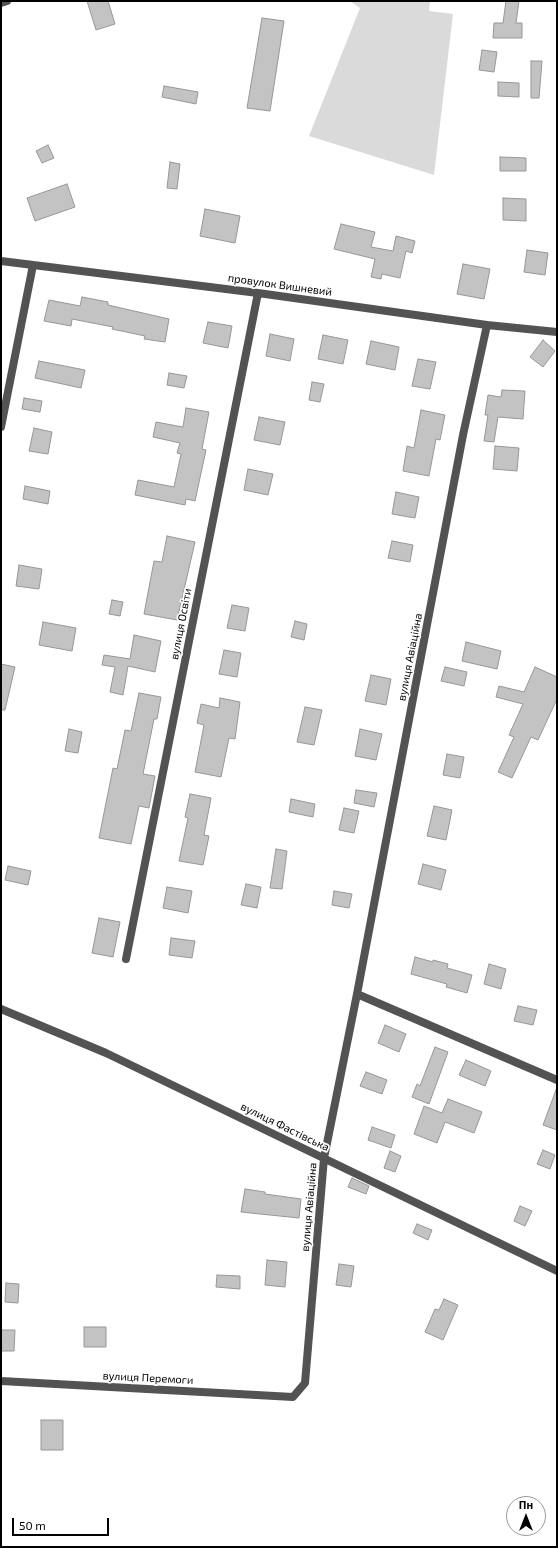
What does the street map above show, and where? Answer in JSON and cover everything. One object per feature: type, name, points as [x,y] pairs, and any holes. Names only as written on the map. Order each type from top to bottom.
[{"type":"street","points":[[1,3],[7,1]]},
{"type":"street","name":"провулок Вишневий","points":[[1,261],[258,293],[487,325],[557,332]]},
{"type":"street","points":[[1,427],[33,265]]},
{"type":"street","name":"вулиця Освіти","points":[[126,959],[258,293]]},
{"type":"street","name":"вулиця Авіаційна","points":[[293,1397],[305,1383],[324,1158],[358,994],[463,435],[487,325]]},
{"type":"street","points":[[358,994],[557,1080]]},
{"type":"street","name":"вулиця Фастівська","points":[[1,1009],[106,1053],[557,1271]]},
{"type":"street","name":"вулиця Перемоги","points":[[1,1381],[293,1397]]},
{"type":"shaded area","points":[[350,1],[430,1],[429,11],[453,14],[434,175],[309,136],[360,8]]},
{"type":"building","points":[[87,1],[108,1],[115,24],[96,30]]},
{"type":"building","points":[[506,1],[519,1],[516,23],[522,23],[522,38],[493,38],[494,23],[503,23]]},
{"type":"building","points":[[262,18],[284,21],[270,111],[247,108]]},
{"type":"building","points":[[482,50],[497,52],[494,72],[479,70]]},
{"type":"building","points":[[531,61],[542,61],[539,98],[531,98]]},
{"type":"building","points":[[498,82],[519,83],[519,97],[498,96]]},
{"type":"building","points":[[164,86],[198,92],[196,104],[162,97]]},
{"type":"building","points":[[48,145],[54,158],[42,163],[36,151]]},
{"type":"building","points":[[500,157],[526,158],[526,171],[500,171]]},
{"type":"building","points":[[170,162],[180,164],[177,189],[167,188]]},
{"type":"building","points":[[67,184],[75,207],[35,221],[27,198]]},
{"type":"building","points":[[503,198],[526,199],[526,221],[503,220]]},
{"type":"building","points":[[205,209],[240,216],[235,243],[200,236]]},
{"type":"building","points":[[341,224],[375,232],[371,247],[393,251],[396,236],[415,241],[412,253],[406,251],[400,278],[382,274],[381,279],[371,277],[375,259],[334,249]]},
{"type":"building","points":[[527,250],[548,253],[545,275],[524,272]]},
{"type":"building","points":[[463,264],[490,269],[484,299],[457,294]]},
{"type":"building","points":[[82,297],[108,302],[108,305],[169,319],[165,342],[144,339],[145,336],[112,329],[113,327],[72,319],[71,326],[44,321],[49,300],[80,306]]},
{"type":"building","points":[[208,322],[232,326],[228,348],[203,343]]},
{"type":"building","points":[[270,334],[294,339],[290,361],[266,356]]},
{"type":"building","points":[[323,335],[348,340],[343,364],[318,359]]},
{"type":"building","points":[[543,340],[555,351],[543,367],[530,357]]},
{"type":"building","points":[[371,341],[399,347],[395,370],[366,364]]},
{"type":"building","points":[[418,359],[436,362],[430,389],[412,386]]},
{"type":"building","points":[[39,361],[85,370],[81,388],[35,378]]},
{"type":"building","points":[[169,373],[187,376],[184,388],[167,385]]},
{"type":"building","points":[[312,382],[324,384],[320,402],[309,400]]},
{"type":"building","points":[[502,390],[525,391],[523,419],[498,417],[494,442],[484,441],[488,415],[485,415],[488,395],[501,397]]},
{"type":"building","points":[[24,398],[42,401],[40,412],[22,409]]},
{"type":"building","points":[[186,408],[209,412],[202,449],[206,450],[195,501],[186,499],[185,505],[135,495],[138,480],[174,487],[181,454],[177,453],[180,443],[153,437],[156,422],[183,427]]},
{"type":"building","points":[[421,410],[445,415],[440,440],[436,439],[429,476],[403,471],[407,446],[414,448]]},
{"type":"building","points":[[259,417],[285,422],[280,445],[254,440]]},
{"type":"building","points":[[34,428],[52,432],[48,454],[29,451]]},
{"type":"building","points":[[495,446],[519,448],[517,471],[493,469]]},
{"type":"building","points":[[248,469],[273,474],[268,495],[244,490]]},
{"type":"building","points":[[25,486],[50,491],[48,504],[23,499]]},
{"type":"building","points":[[396,492],[419,497],[415,518],[392,514]]},
{"type":"building","points":[[167,536],[195,542],[177,620],[144,614],[154,561],[162,562]]},
{"type":"building","points":[[392,541],[413,545],[410,562],[388,558]]},
{"type":"building","points":[[19,565],[42,569],[39,589],[16,586]]},
{"type":"building","points":[[112,600],[123,602],[120,616],[109,614]]},
{"type":"building","points":[[232,605],[249,608],[245,631],[227,628]]},
{"type":"building","points":[[295,621],[307,624],[304,640],[291,637]]},
{"type":"building","points":[[43,622],[76,628],[72,651],[39,645]]},
{"type":"building","points":[[134,635],[161,641],[155,672],[128,666],[123,695],[110,692],[115,667],[102,665],[104,655],[130,659]]},
{"type":"building","points":[[466,642],[501,651],[497,669],[462,661]]},
{"type":"building","points":[[224,650],[241,653],[237,677],[219,674]]},
{"type":"building","points":[[1,664],[15,667],[5,710],[1,710]]},
{"type":"building","points":[[445,667],[467,672],[464,686],[441,681]]},
{"type":"building","points":[[535,667],[557,677],[557,699],[538,740],[531,737],[512,778],[498,772],[514,737],[509,735],[523,704],[496,697],[499,686],[524,692]]},
{"type":"building","points":[[371,675],[391,679],[386,705],[365,701]]},
{"type":"building","points":[[139,693],[161,697],[157,719],[154,719],[143,774],[155,776],[149,808],[139,806],[131,844],[99,838],[113,768],[117,769],[125,730],[131,731]]},
{"type":"building","points":[[220,698],[240,702],[235,739],[229,738],[221,777],[195,772],[204,725],[197,723],[201,704],[219,708]]},
{"type":"building","points":[[305,707],[322,710],[314,745],[297,742]]},
{"type":"building","points":[[69,729],[82,732],[78,753],[65,751]]},
{"type":"building","points":[[360,729],[382,734],[376,760],[355,756]]},
{"type":"building","points":[[447,754],[464,757],[460,778],[443,775]]},
{"type":"building","points":[[356,790],[377,793],[374,807],[354,803]]},
{"type":"building","points":[[190,794],[211,798],[204,835],[209,836],[203,865],[179,861],[188,818],[185,817]]},
{"type":"building","points":[[291,799],[315,804],[313,817],[289,812]]},
{"type":"building","points":[[434,806],[452,810],[446,840],[427,836]]},
{"type":"building","points":[[344,808],[359,811],[354,833],[339,830]]},
{"type":"building","points":[[276,849],[287,851],[282,889],[270,888]]},
{"type":"building","points":[[423,864],[446,870],[441,890],[418,884]]},
{"type":"building","points":[[8,866],[31,871],[28,885],[5,880]]},
{"type":"building","points":[[246,884],[261,887],[257,908],[241,905]]},
{"type":"building","points":[[167,887],[192,891],[188,913],[163,908]]},
{"type":"building","points":[[334,891],[352,894],[349,908],[332,905]]},
{"type":"building","points":[[99,918],[120,922],[113,957],[92,953]]},
{"type":"building","points":[[171,938],[195,941],[192,958],[169,955]]},
{"type":"building","points":[[415,957],[448,964],[447,968],[472,975],[467,993],[446,987],[447,984],[411,974]]},
{"type":"building","points":[[489,964],[506,969],[501,989],[484,984]]},
{"type":"building","points":[[518,1006],[537,1010],[533,1025],[514,1021]]},
{"type":"building","points":[[385,1025],[406,1034],[399,1052],[378,1043]]},
{"type":"building","points":[[435,1047],[448,1052],[429,1104],[412,1097],[417,1084],[420,1086]]},
{"type":"building","points":[[466,1060],[491,1071],[485,1086],[459,1075]]},
{"type":"building","points":[[366,1072],[387,1080],[382,1094],[360,1086]]},
{"type":"building","points":[[557,1090],[557,1130],[543,1125]]},
{"type":"building","points":[[448,1099],[482,1112],[474,1133],[445,1122],[437,1143],[414,1134],[424,1106],[442,1113]]},
{"type":"building","points":[[372,1127],[395,1135],[391,1148],[368,1140]]},
{"type":"building","points":[[543,1150],[555,1155],[550,1169],[537,1164]]},
{"type":"building","points":[[390,1151],[401,1156],[395,1172],[384,1168]]},
{"type":"building","points":[[352,1178],[369,1186],[366,1194],[348,1187]]},
{"type":"building","points":[[245,1189],[265,1192],[265,1194],[301,1199],[299,1218],[241,1212]]},
{"type":"building","points":[[520,1206],[532,1211],[525,1226],[514,1221]]},
{"type":"building","points":[[417,1224],[432,1230],[428,1240],[413,1233]]},
{"type":"building","points":[[267,1260],[287,1262],[285,1287],[265,1285]]},
{"type":"building","points":[[339,1264],[354,1266],[351,1287],[336,1285]]},
{"type":"building","points":[[217,1275],[240,1276],[240,1289],[216,1287]]},
{"type":"building","points":[[6,1283],[19,1284],[18,1303],[5,1302]]},
{"type":"building","points":[[444,1299],[458,1305],[443,1340],[425,1332],[435,1309],[439,1310]]},
{"type":"building","points":[[84,1327],[106,1327],[106,1347],[84,1347]]},
{"type":"building","points":[[1,1330],[15,1330],[14,1351],[1,1351]]},
{"type":"building","points":[[41,1420],[63,1420],[63,1450],[41,1450]]}]
